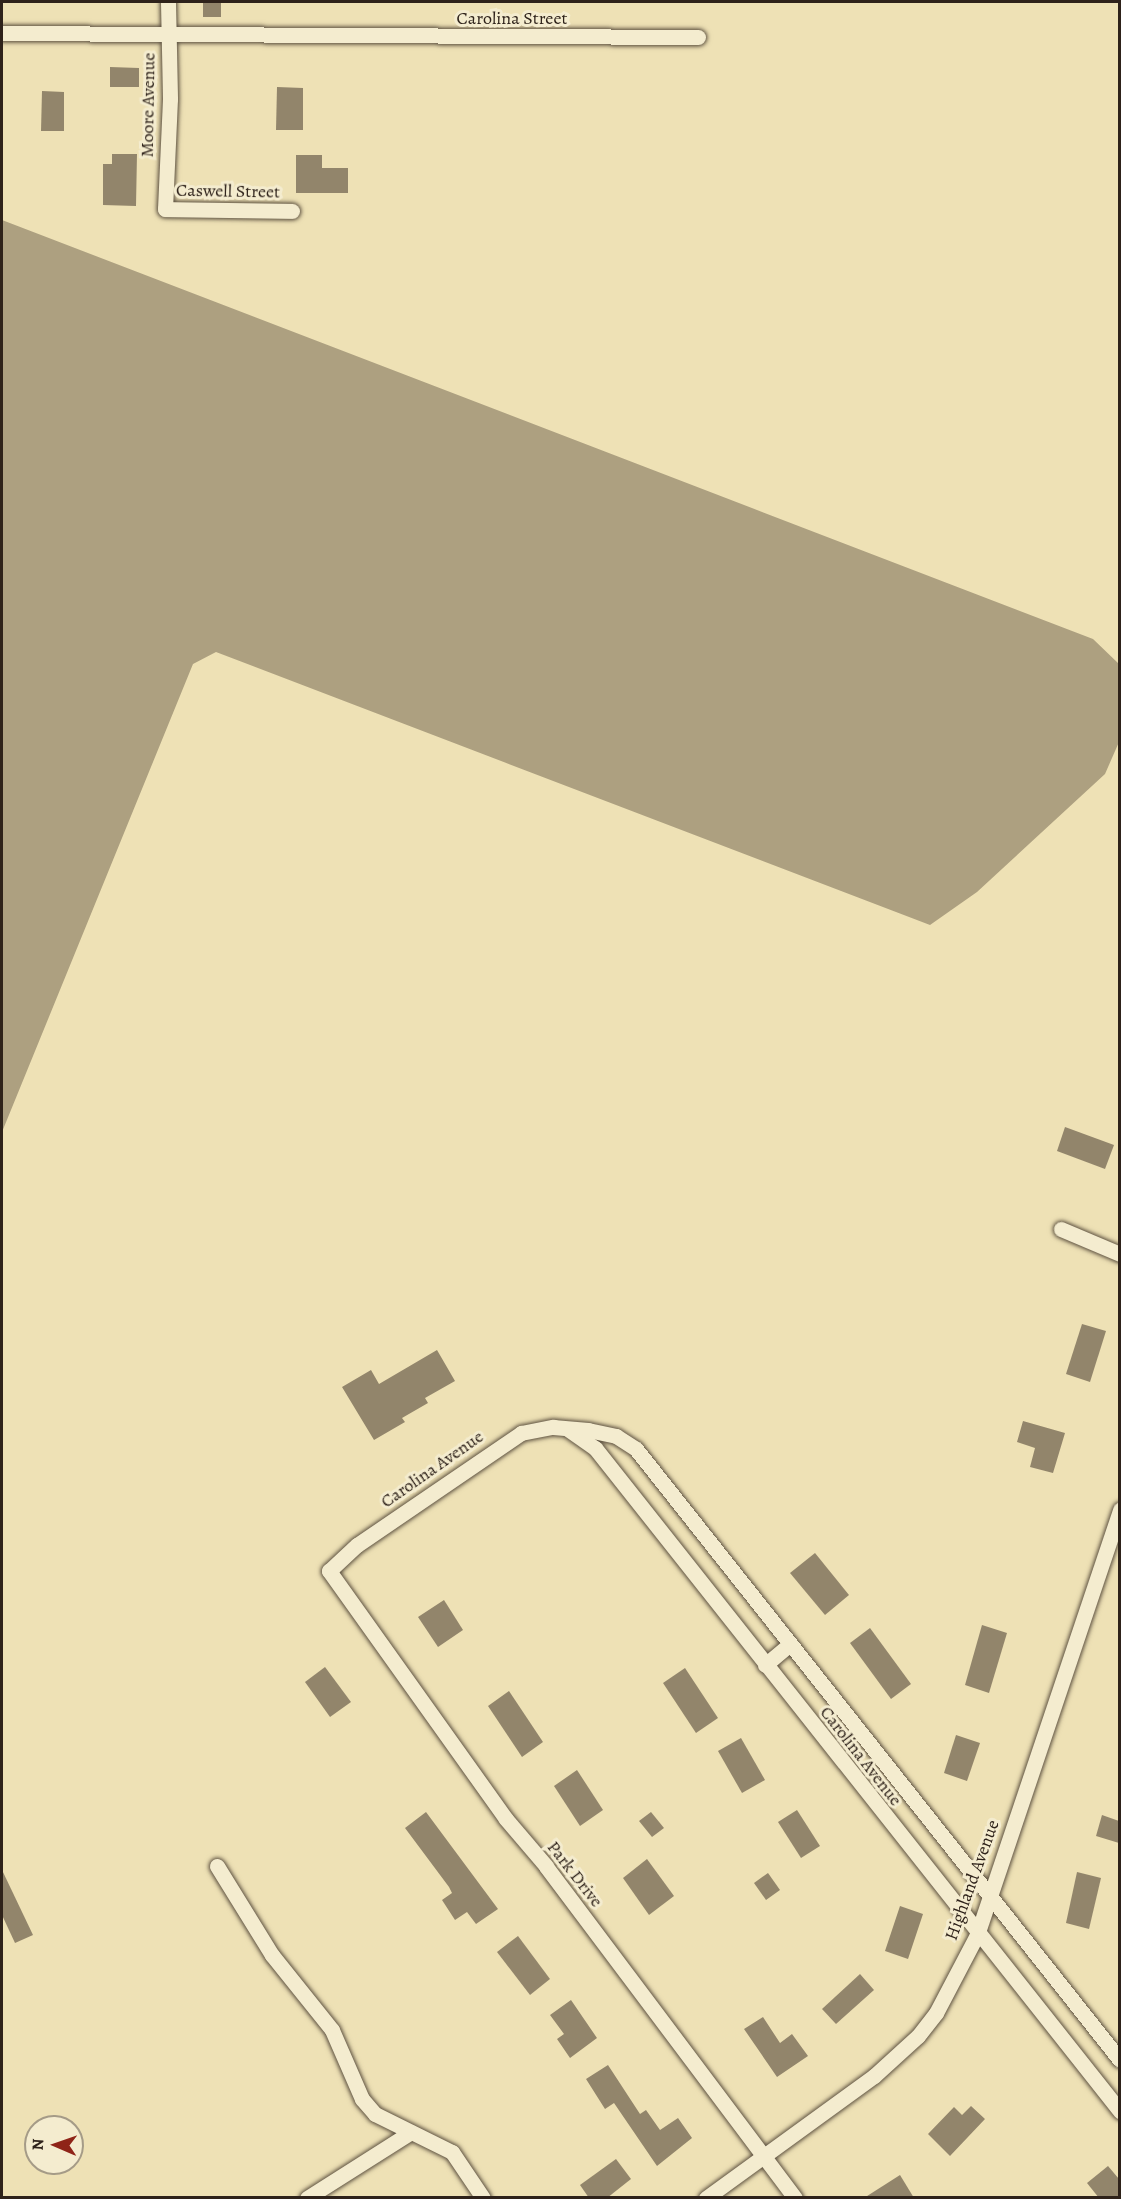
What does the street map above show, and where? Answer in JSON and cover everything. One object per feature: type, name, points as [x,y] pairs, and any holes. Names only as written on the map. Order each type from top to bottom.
[{"type":"street","name":"Moore Avenue","points":[[165,209],[170,99],[168,2]]},
{"type":"street","name":"Carolina Street","points":[[2,33],[168,36],[698,37]]},
{"type":"street","name":"Caswell Street","points":[[165,209],[292,211]]},
{"type":"street","points":[[1061,1229],[1119,1254]]},
{"type":"street","name":"Carolina Avenue","points":[[329,1571],[357,1545],[521,1433],[553,1427],[616,1436],[636,1449],[1119,2060]]},
{"type":"street","name":"Carolina Avenue","points":[[569,1430],[595,1448],[977,1935],[1119,2110]]},
{"type":"street","name":"Highland Avenue","points":[[706,2198],[874,2076],[918,2036],[936,2013],[977,1935],[988,1896],[1114,1547],[1119,1509]]},
{"type":"street","name":"Park Drive","points":[[329,1571],[506,1818],[546,1866],[795,2198]]},
{"type":"street","points":[[765,1665],[790,1644]]},
{"type":"street","points":[[217,1866],[273,1955],[332,2030],[362,2099],[375,2115],[452,2151],[483,2198]]},
{"type":"street","points":[[307,2198],[411,2132]]},
{"type":"shaded area","points":[[2,220],[1093,639],[1119,664],[1119,742],[1105,774],[977,892],[930,925],[216,652],[193,664],[2,1132]]},
{"type":"building","points":[[203,2],[221,2],[221,17],[203,17]]},
{"type":"building","points":[[110,67],[139,68],[139,87],[110,87]]},
{"type":"building","points":[[277,87],[303,88],[303,130],[276,130]]},
{"type":"building","points":[[42,91],[64,92],[64,131],[41,131]]},
{"type":"building","points":[[112,154],[137,154],[136,206],[103,205],[103,164],[112,164]]},
{"type":"building","points":[[296,155],[322,155],[322,168],[348,168],[348,193],[296,193]]},
{"type":"building","points":[[1065,1127],[1114,1145],[1105,1169],[1057,1151]]},
{"type":"building","points":[[1082,1324],[1106,1331],[1090,1382],[1066,1374]]},
{"type":"building","points":[[437,1350],[455,1381],[425,1398],[428,1403],[402,1418],[405,1422],[374,1440],[342,1387],[371,1370],[379,1384]]},
{"type":"building","points":[[1023,1421],[1065,1433],[1053,1473],[1030,1467],[1035,1448],[1017,1442]]},
{"type":"building","points":[[815,1553],[849,1595],[825,1615],[790,1573]]},
{"type":"building","points":[[444,1600],[463,1630],[438,1647],[418,1617]]},
{"type":"building","points":[[982,1625],[1007,1633],[989,1693],[965,1685]]},
{"type":"building","points":[[870,1628],[911,1684],[891,1699],[850,1643]]},
{"type":"building","points":[[325,1667],[351,1702],[330,1717],[305,1682]]},
{"type":"building","points":[[685,1668],[718,1718],[696,1733],[663,1683]]},
{"type":"building","points":[[509,1691],[543,1742],[522,1757],[488,1706]]},
{"type":"building","points":[[956,1735],[980,1743],[967,1781],[944,1773]]},
{"type":"building","points":[[741,1738],[765,1780],[742,1793],[718,1751]]},
{"type":"building","points":[[577,1770],[603,1810],[580,1826],[554,1786]]},
{"type":"building","points":[[797,1810],[820,1846],[801,1858],[778,1822]]},
{"type":"building","points":[[426,1812],[498,1909],[476,1924],[467,1912],[455,1920],[442,1900],[452,1893],[449,1887],[405,1828]]},
{"type":"building","points":[[651,1812],[664,1828],[652,1837],[639,1821]]},
{"type":"building","points":[[1102,1815],[1119,1821],[1119,1843],[1096,1836]]},
{"type":"building","points":[[647,1859],[674,1896],[649,1915],[623,1878]]},
{"type":"building","points":[[2,1870],[33,1935],[15,1943],[2,1915]]},
{"type":"building","points":[[1077,1872],[1101,1878],[1089,1929],[1066,1923]]},
{"type":"building","points":[[768,1873],[780,1890],[766,1900],[754,1883]]},
{"type":"building","points":[[900,1906],[923,1914],[908,1959],[885,1951]]},
{"type":"building","points":[[518,1936],[550,1979],[530,1995],[497,1952]]},
{"type":"building","points":[[860,1974],[874,1990],[836,2024],[822,2009]]},
{"type":"building","points":[[571,2000],[597,2038],[570,2058],[557,2039],[564,2034],[550,2015]]},
{"type":"building","points":[[763,2017],[780,2043],[792,2034],[808,2056],[777,2077],[744,2029]]},
{"type":"building","points":[[608,2065],[640,2114],[646,2110],[660,2130],[678,2118],[692,2138],[657,2166],[614,2103],[605,2109],[586,2079]]},
{"type":"building","points":[[971,2106],[985,2119],[950,2156],[928,2134],[954,2107],[962,2115]]},
{"type":"building","points":[[616,2159],[631,2179],[607,2198],[589,2198],[580,2185]]},
{"type":"building","points":[[1108,2166],[1119,2179],[1119,2198],[1099,2198],[1087,2183]]},
{"type":"building","points":[[900,2175],[914,2198],[864,2198]]}]
